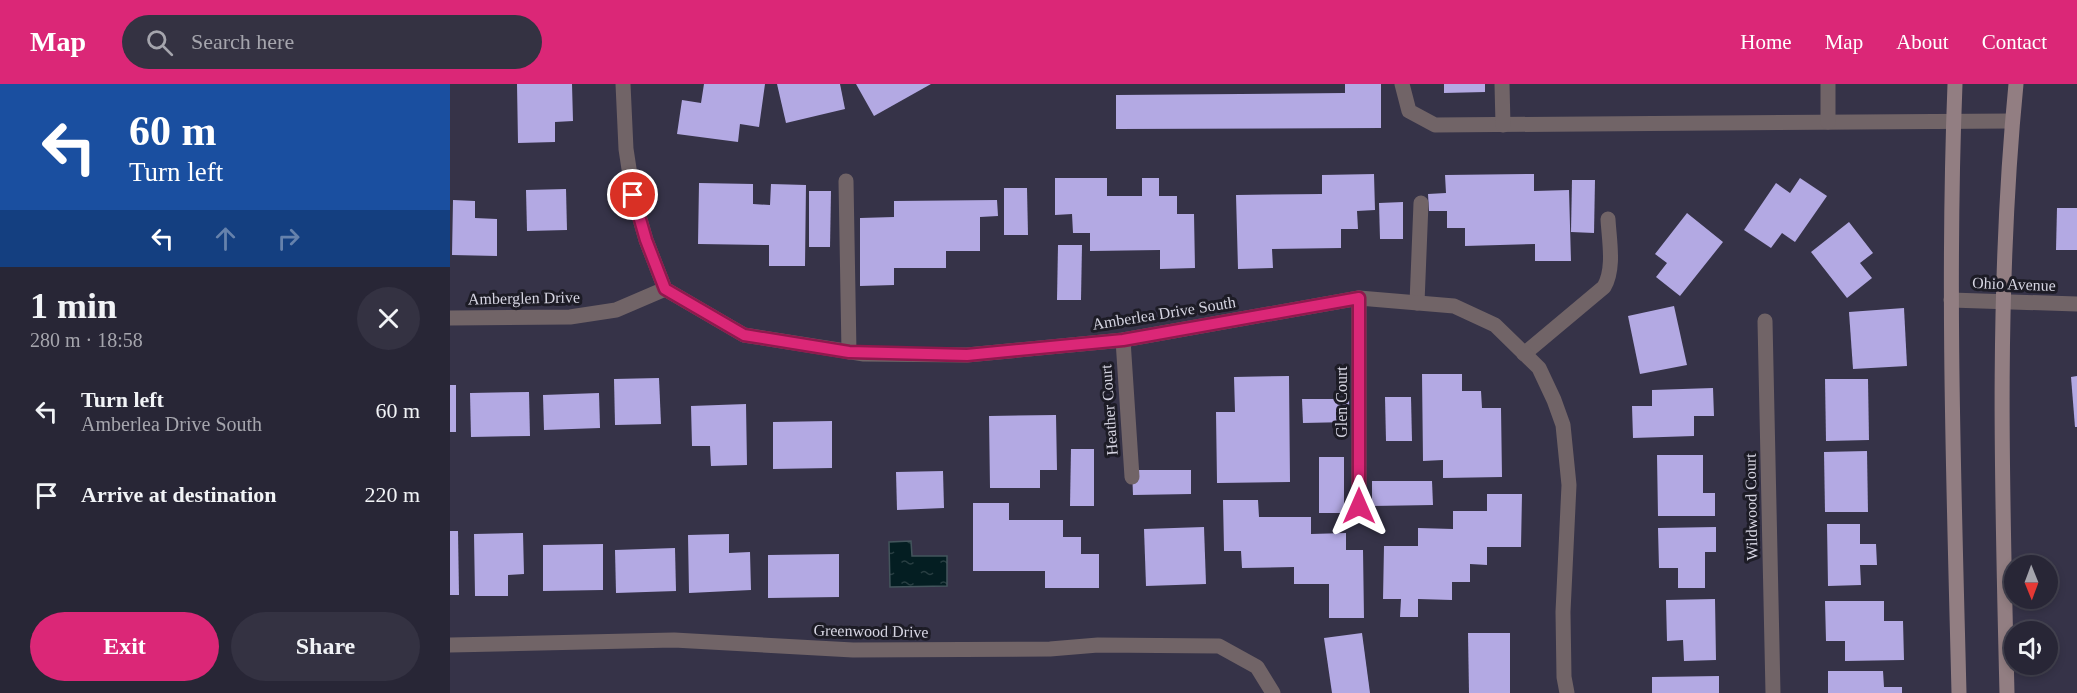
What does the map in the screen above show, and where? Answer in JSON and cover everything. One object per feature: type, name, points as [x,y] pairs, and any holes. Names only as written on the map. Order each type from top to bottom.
[{"type":"main road","points":[[1955,84],[1951,300],[1959,693]]},
{"type":"main road","points":[[2007,693],[2001,430],[2003,302],[2016,84]]},
{"type":"street","points":[[623,84],[626,149],[633,195],[646,240],[665,289]]},
{"type":"street","points":[[1402,84],[1409,111],[1435,126],[1953,120],[2012,122]]},
{"type":"street","points":[[1502,84],[1503,125]]},
{"type":"street","points":[[1828,84],[1828,122]]},
{"type":"street","points":[[846,181],[849,352]]},
{"type":"street","points":[[1417,303],[1421,203]]},
{"type":"street","points":[[1524,354],[1604,287],[1609,279],[1608,219]]},
{"type":"street","name":"Amberglen Drive","points":[[450,318],[570,317],[616,310],[665,289]]},
{"type":"street","name":"Amberlea Drive South","points":[[665,289],[744,335],[849,352],[967,355],[1123,340],[1359,298],[1454,306],[1495,325],[1539,368],[1563,425],[1569,484],[1563,612],[1564,677],[1567,693]]},
{"type":"street","name":"Glen Court","points":[[1359,298],[1359,506]]},
{"type":"street","name":"Ohio Avenue","points":[[1951,300],[2077,304]]},
{"type":"street","name":"Wildwood Court","points":[[1765,321],[1773,693]]},
{"type":"street","name":"Heather Court","points":[[1123,340],[1132,477]]},
{"type":"street","name":"Greenwood Drive","points":[[450,645],[674,640],[853,650],[1050,649],[1098,645],[1219,646],[1257,667],[1273,693]]},
{"type":"water","points":[[911,541],[912,556],[947,556],[947,586],[890,587],[889,542]]},
{"type":"building","points":[[517,84],[572,84],[573,121],[555,122],[555,142],[518,143]]},
{"type":"building","points":[[704,84],[765,84],[759,127],[740,124],[738,142],[677,134],[682,100],[701,103]]},
{"type":"building","points":[[777,84],[840,84],[845,109],[786,123]]},
{"type":"building","points":[[856,84],[931,84],[874,116]]},
{"type":"building","points":[[1345,84],[1381,84],[1381,128],[1116,129],[1116,95],[1345,93]]},
{"type":"building","points":[[1444,84],[1485,84],[1485,92],[1444,93]]},
{"type":"building","points":[[1374,174],[1375,210],[1357,211],[1358,229],[1341,229],[1341,248],[1272,249],[1273,268],[1238,269],[1236,195],[1322,194],[1322,175]]},
{"type":"building","points":[[1534,174],[1534,191],[1569,190],[1571,261],[1535,261],[1535,244],[1465,246],[1465,228],[1447,228],[1447,211],[1429,211],[1428,194],[1446,193],[1445,175]]},
{"type":"building","points":[[1055,178],[1107,178],[1107,196],[1142,196],[1142,178],[1159,178],[1159,196],[1177,196],[1177,214],[1194,214],[1195,268],[1160,269],[1160,250],[1090,251],[1090,233],[1073,233],[1072,214],[1055,215]]},
{"type":"building","points":[[1800,178],[1827,196],[1795,242],[1782,233],[1771,248],[1744,230],[1776,183],[1790,193]]},
{"type":"building","points":[[1572,180],[1595,180],[1594,233],[1571,232]]},
{"type":"building","points":[[699,183],[753,184],[753,204],[770,205],[771,184],[806,185],[805,266],[769,266],[769,245],[698,244]]},
{"type":"building","points":[[1004,188],[1027,188],[1028,235],[1004,235]]},
{"type":"building","points":[[566,189],[567,230],[527,231],[526,190]]},
{"type":"building","points":[[809,191],[831,191],[830,247],[809,247]]},
{"type":"building","points":[[453,200],[475,201],[475,218],[497,219],[497,256],[452,255]]},
{"type":"building","points":[[997,200],[998,216],[980,217],[980,251],[946,251],[946,268],[894,268],[894,285],[860,286],[860,218],[894,217],[894,201]]},
{"type":"building","points":[[1403,202],[1403,239],[1380,239],[1379,203]]},
{"type":"building","points":[[2057,208],[2077,208],[2077,250],[2056,250]]},
{"type":"building","points":[[1687,213],[1723,242],[1680,296],[1656,277],[1667,263],[1655,254]]},
{"type":"building","points":[[1849,222],[1873,253],[1860,263],[1872,278],[1847,298],[1811,252]]},
{"type":"building","points":[[1058,245],[1082,245],[1081,300],[1057,300]]},
{"type":"building","points":[[1674,306],[1687,365],[1640,374],[1628,316]]},
{"type":"building","points":[[1904,308],[1907,366],[1853,369],[1849,312]]},
{"type":"building","points":[[1422,374],[1462,374],[1462,391],[1481,391],[1482,408],[1501,408],[1502,477],[1443,478],[1443,460],[1423,461]]},
{"type":"building","points":[[1289,376],[1290,482],[1217,483],[1216,412],[1235,412],[1234,377]]},
{"type":"building","points":[[2077,376],[2077,427],[2075,427],[2071,377]]},
{"type":"building","points":[[659,378],[661,424],[615,425],[614,379]]},
{"type":"building","points":[[1825,379],[1868,379],[1869,440],[1826,441]]},
{"type":"building","points":[[450,385],[456,385],[456,432],[450,432]]},
{"type":"building","points":[[1713,388],[1714,416],[1694,416],[1694,436],[1633,438],[1632,406],[1652,406],[1652,390]]},
{"type":"building","points":[[529,392],[530,436],[471,437],[470,393]]},
{"type":"building","points":[[599,393],[600,428],[544,430],[543,395]]},
{"type":"building","points":[[1385,397],[1411,397],[1412,441],[1386,441]]},
{"type":"building","points":[[1302,399],[1349,399],[1349,422],[1303,423]]},
{"type":"building","points":[[746,404],[747,465],[711,466],[710,446],[692,446],[691,406]]},
{"type":"building","points":[[1056,415],[1057,470],[1040,470],[1040,488],[990,488],[989,416]]},
{"type":"building","points":[[832,421],[832,468],[773,469],[773,422]]},
{"type":"building","points":[[1071,449],[1094,449],[1094,506],[1070,506]]},
{"type":"building","points":[[1867,451],[1868,512],[1825,512],[1824,452]]},
{"type":"building","points":[[1657,455],[1703,455],[1703,493],[1715,493],[1715,516],[1658,516]]},
{"type":"building","points":[[1319,457],[1344,457],[1344,513],[1319,513]]},
{"type":"building","points":[[1132,470],[1191,470],[1191,494],[1133,495]]},
{"type":"building","points":[[943,471],[944,508],[897,510],[896,472]]},
{"type":"building","points":[[1372,481],[1432,481],[1433,505],[1372,506]]},
{"type":"building","points":[[1487,494],[1522,494],[1521,547],[1487,547],[1487,565],[1470,564],[1470,582],[1452,582],[1452,600],[1418,599],[1418,617],[1400,617],[1401,599],[1383,599],[1384,546],[1418,546],[1418,528],[1453,529],[1453,511],[1487,511]]},
{"type":"building","points":[[1223,500],[1258,500],[1259,517],[1311,517],[1311,534],[1346,533],[1346,550],[1363,550],[1364,618],[1329,618],[1329,584],[1294,584],[1294,567],[1242,568],[1241,551],[1224,551]]},
{"type":"building","points":[[973,503],[1009,503],[1009,520],[1063,520],[1063,537],[1081,537],[1081,554],[1099,554],[1099,588],[1045,588],[1045,571],[973,571]]},
{"type":"building","points":[[1827,524],[1860,524],[1860,544],[1876,544],[1877,565],[1860,565],[1861,585],[1828,586]]},
{"type":"building","points":[[1204,527],[1206,584],[1146,586],[1144,529]]},
{"type":"building","points":[[1716,527],[1716,552],[1705,552],[1705,588],[1678,588],[1678,568],[1659,568],[1658,528]]},
{"type":"building","points":[[450,531],[458,531],[459,595],[450,595]]},
{"type":"building","points":[[523,533],[524,574],[508,575],[508,596],[475,596],[474,534]]},
{"type":"building","points":[[729,534],[729,553],[750,552],[751,590],[689,593],[688,535]]},
{"type":"building","points":[[603,544],[603,590],[543,591],[543,545]]},
{"type":"building","points":[[675,548],[676,591],[616,593],[615,550]]},
{"type":"building","points":[[839,554],[839,597],[768,598],[768,555]]},
{"type":"building","points":[[1715,599],[1716,660],[1684,661],[1683,640],[1667,641],[1666,600]]},
{"type":"building","points":[[1825,601],[1884,601],[1884,621],[1903,621],[1904,660],[1845,661],[1845,641],[1826,641]]},
{"type":"building","points":[[1362,633],[1370,693],[1332,693],[1324,638]]},
{"type":"building","points":[[1468,633],[1510,633],[1510,693],[1469,693]]},
{"type":"building","points":[[1828,671],[1883,671],[1884,687],[1902,687],[1902,693],[1828,693]]},
{"type":"building","points":[[1719,676],[1719,693],[1652,693],[1652,677]]},
{"type":"route","points":[[633,195],[646,240],[665,289],[744,335],[849,352],[967,355],[1123,340],[1359,298],[1359,506]]}]
